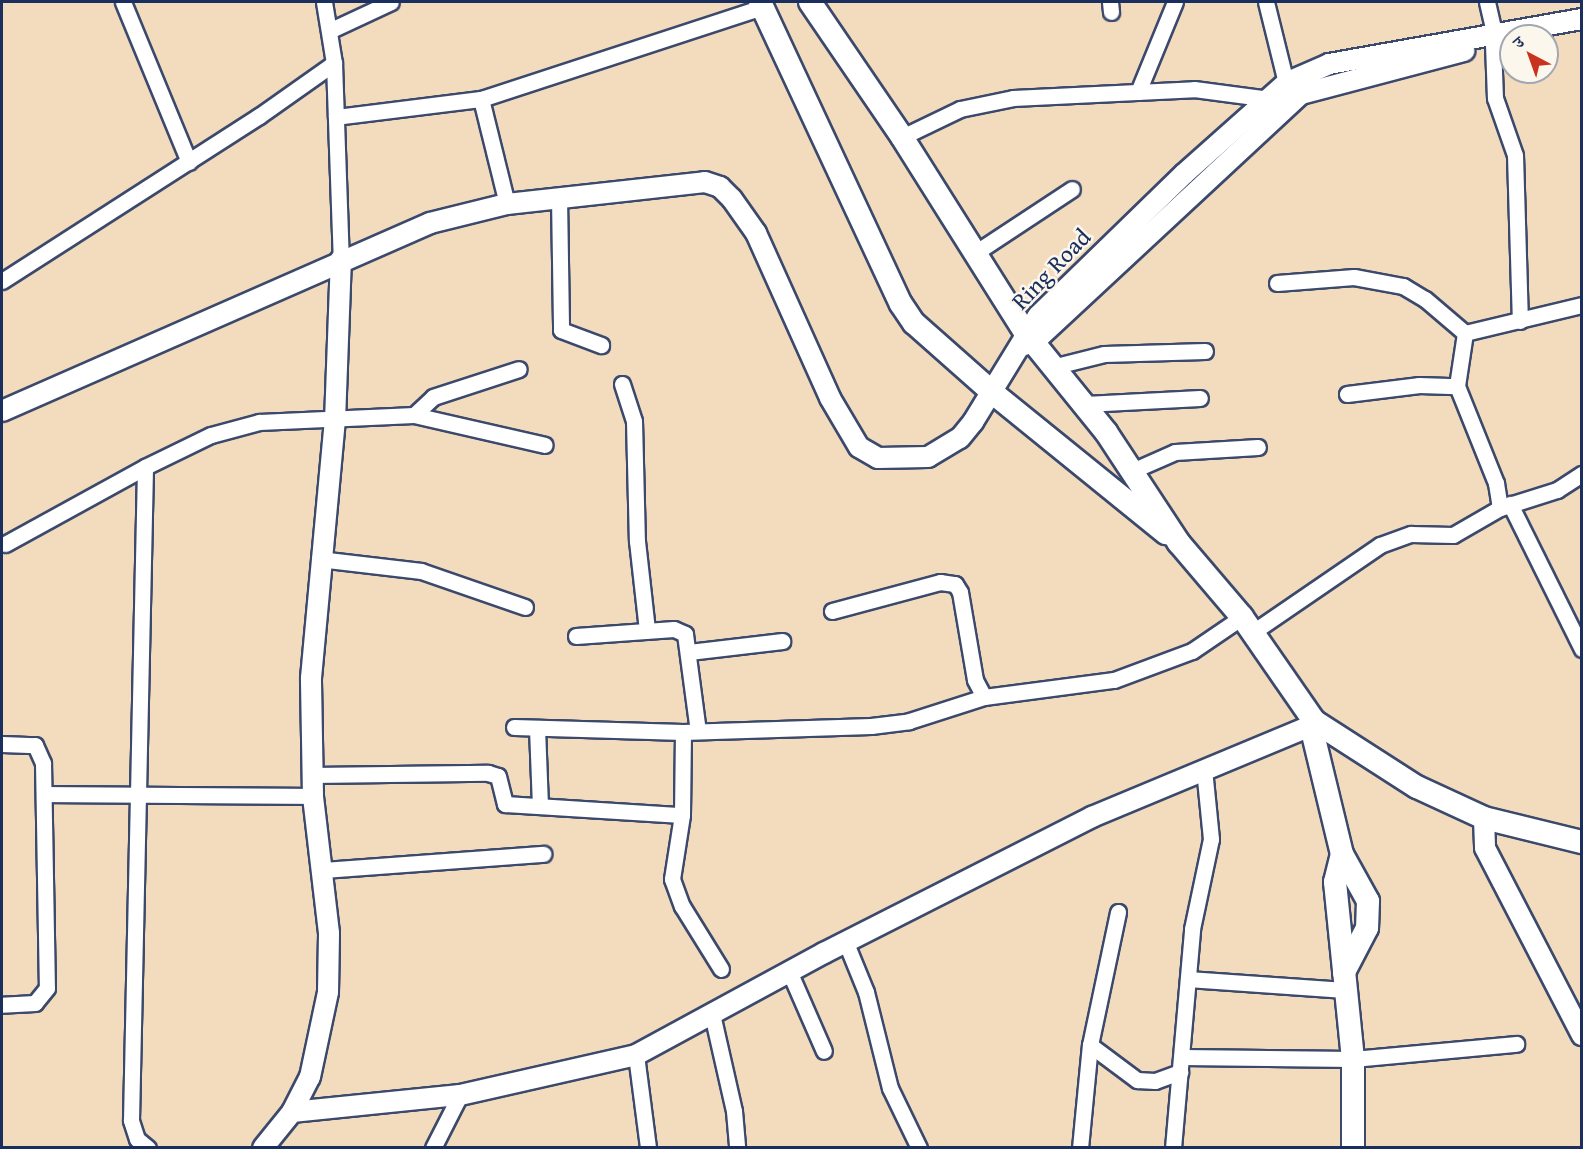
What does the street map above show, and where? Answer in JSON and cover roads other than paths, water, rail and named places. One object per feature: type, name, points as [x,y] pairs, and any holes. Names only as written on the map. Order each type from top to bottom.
[{"type":"main road","points":[[810,2],[902,137],[975,253],[1026,340],[1056,366],[1134,470],[1179,543],[1247,625],[1313,724],[1342,854],[1368,901],[1367,928],[1344,981]]},
{"type":"main road","points":[[762,4],[901,304],[929,339],[1179,543]]},
{"type":"main road","points":[[1313,724],[1417,787],[1484,818],[1581,842]]},
{"type":"main road","points":[[1342,854],[1335,882],[1353,1059],[1353,1148]]},
{"type":"street","points":[[123,2],[189,162]]},
{"type":"street","points":[[263,1148],[292,1112],[310,1077],[328,992],[329,933],[312,775],[310,678],[319,559],[335,421],[341,259],[334,63],[331,30],[324,2]]},
{"type":"street","points":[[331,30],[391,2]]},
{"type":"street","points":[[1138,92],[1175,2]]},
{"type":"street","points":[[1266,2],[1286,83]]},
{"type":"street","points":[[1487,2],[1499,40],[1495,98],[1515,155],[1520,321]]},
{"type":"street","points":[[336,117],[481,99],[762,4]]},
{"type":"street","name":"Ring Road","points":[[1559,25],[1581,19]]},
{"type":"street","points":[[1559,35],[1581,32]]},
{"type":"street","name":"Ring Road","points":[[1026,340],[1119,236],[1286,83],[1329,64],[1499,40]]},
{"type":"street","name":"Ring Road","points":[[1026,340],[1301,94],[1499,40]]},
{"type":"street","points":[[2,281],[189,162],[334,63]]},
{"type":"street","points":[[902,137],[982,101],[1194,89],[1269,99]]},
{"type":"street","points":[[481,99],[507,204]]},
{"type":"street","points":[[2,411],[422,225],[507,204],[683,181],[720,187],[756,233],[848,432],[859,447],[878,458],[928,457],[944,449],[967,430],[1026,340]]},
{"type":"street","points":[[975,253],[1072,189]]},
{"type":"street","points":[[559,197],[561,330],[571,337],[601,345]]},
{"type":"street","points":[[1277,283],[1354,277],[1403,286],[1425,299],[1464,333]]},
{"type":"street","points":[[1464,333],[1581,305]]},
{"type":"street","points":[[1464,333],[1457,386],[1505,506],[1581,649]]},
{"type":"street","points":[[1056,366],[1104,354],[1205,351]]},
{"type":"street","points":[[414,415],[433,397],[519,369]]},
{"type":"street","points":[[622,384],[634,421],[637,541],[647,630]]},
{"type":"street","points":[[1347,394],[1419,385],[1457,386]]},
{"type":"street","points":[[1084,404],[1200,398]]},
{"type":"street","points":[[5,544],[145,467],[236,426],[259,422],[335,421],[414,415],[545,445]]},
{"type":"street","points":[[1134,470],[1175,452],[1258,447]]},
{"type":"street","points":[[145,467],[131,1120],[137,1139],[148,1148]]},
{"type":"street","points":[[514,727],[690,731],[890,724],[984,697],[1114,680],[1192,651],[1247,625],[1380,545],[1411,534],[1453,535],[1505,506],[1557,490],[1581,474]]},
{"type":"street","points":[[319,559],[421,571],[525,607]]},
{"type":"street","points":[[832,611],[940,582],[955,584],[975,680],[984,697]]},
{"type":"street","points":[[576,636],[647,630],[680,631],[685,634],[689,652],[690,731],[682,815],[672,879],[682,906],[721,969]]},
{"type":"street","points":[[689,652],[782,641]]},
{"type":"street","points":[[292,1112],[460,1095],[636,1055],[789,971],[1092,818],[1313,724]]},
{"type":"street","points":[[537,728],[540,805]]},
{"type":"street","points":[[2,744],[35,745],[43,763],[46,794],[47,988],[35,1003],[2,1005]]},
{"type":"street","points":[[1173,1148],[1192,929],[1211,839],[1204,769]]},
{"type":"street","points":[[312,775],[488,772],[498,776],[505,804],[682,815]]},
{"type":"street","points":[[46,794],[314,796]]},
{"type":"street","points":[[1484,818],[1485,848],[1581,1035]]},
{"type":"street","points":[[324,870],[543,854]]},
{"type":"street","points":[[1080,1148],[1090,1045],[1118,912]]},
{"type":"street","points":[[846,943],[866,992],[890,1088],[919,1148]]},
{"type":"street","points":[[789,971],[824,1051]]},
{"type":"street","points":[[1188,979],[1344,981]]},
{"type":"street","points":[[712,1014],[731,1094],[737,1148]]},
{"type":"street","points":[[1182,1057],[1353,1059],[1516,1044]]},
{"type":"street","points":[[1090,1045],[1137,1080],[1155,1082],[1180,1072]]},
{"type":"street","points":[[636,1055],[648,1148]]},
{"type":"street","points":[[433,1148],[460,1095]]}]
